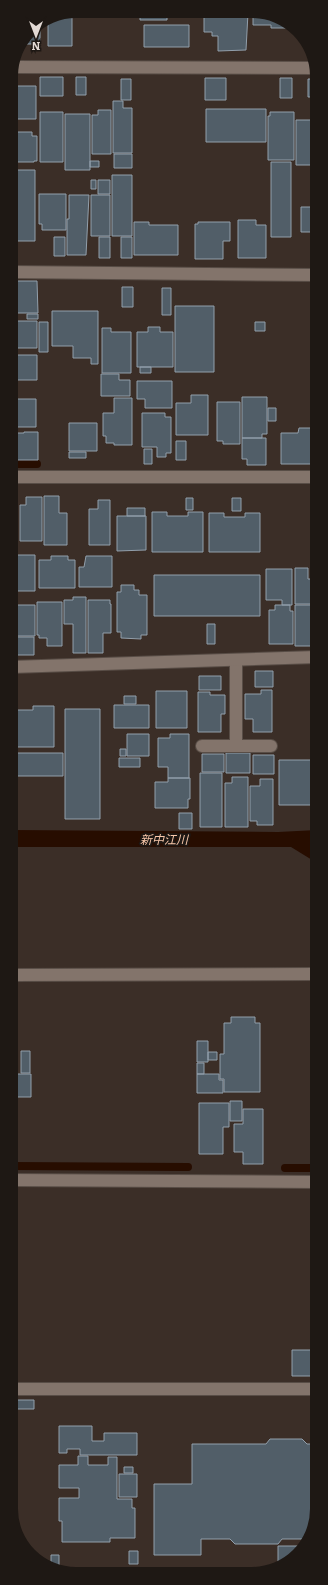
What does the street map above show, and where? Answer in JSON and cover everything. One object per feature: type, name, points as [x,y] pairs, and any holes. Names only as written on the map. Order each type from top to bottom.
[{"type":"street","points":[[19,67],[310,68]]},
{"type":"street","points":[[18,272],[310,275]]},
{"type":"street","points":[[18,477],[310,477]]},
{"type":"street","points":[[18,667],[310,657]]},
{"type":"street","points":[[236,660],[236,746]]},
{"type":"street","points":[[202,746],[271,746]]},
{"type":"street","points":[[18,975],[310,974]]},
{"type":"street","points":[[18,1180],[310,1182]]},
{"type":"street","points":[[18,1390],[310,1389]]},
{"type":"water","name":"新中江川","points":[[18,830],[278,832],[310,830],[310,859],[291,847],[18,847]]},
{"type":"building","points":[[72,18],[72,46],[48,46],[48,26],[54,22]]},
{"type":"building","points":[[140,18],[167,18],[167,20],[140,20]]},
{"type":"building","points":[[204,18],[248,18],[246,50],[218,51],[218,36],[212,36],[212,32],[204,32]]},
{"type":"building","points":[[253,18],[263,19],[284,28],[271,28],[271,25],[253,25]]},
{"type":"building","points":[[144,25],[189,25],[189,47],[144,47]]},
{"type":"building","points":[[40,31],[40,44],[28,44]]},
{"type":"building","points":[[40,77],[63,77],[63,96],[40,96]]},
{"type":"building","points":[[76,77],[86,77],[86,95],[76,95]]},
{"type":"building","points":[[205,78],[226,78],[226,100],[205,100]]},
{"type":"building","points":[[280,78],[292,78],[292,98],[280,98]]},
{"type":"building","points":[[121,79],[131,79],[131,100],[121,100]]},
{"type":"building","points":[[308,79],[310,79],[310,97],[308,97]]},
{"type":"building","points":[[18,86],[36,86],[36,119],[18,119]]},
{"type":"building","points":[[113,101],[123,101],[123,108],[132,108],[132,153],[113,153]]},
{"type":"building","points":[[206,109],[266,109],[266,142],[206,142]]},
{"type":"building","points":[[98,110],[111,110],[111,154],[92,154],[92,115],[98,115]]},
{"type":"building","points":[[40,112],[63,112],[63,162],[40,162]]},
{"type":"building","points":[[270,112],[294,112],[294,160],[268,160],[268,116],[270,116]]},
{"type":"building","points":[[65,114],[90,114],[90,170],[65,170]]},
{"type":"building","points":[[296,120],[310,120],[310,165],[296,165]]},
{"type":"building","points":[[18,132],[32,132],[32,136],[37,136],[37,161],[18,162]]},
{"type":"building","points":[[114,154],[132,154],[132,168],[114,168]]},
{"type":"building","points":[[90,161],[99,161],[99,167],[90,167]]},
{"type":"building","points":[[271,162],[291,162],[291,237],[271,237]]},
{"type":"building","points":[[18,170],[35,170],[35,241],[18,241]]},
{"type":"building","points":[[112,175],[132,175],[132,236],[112,236]]},
{"type":"building","points":[[91,180],[96,180],[96,189],[91,189]]},
{"type":"building","points":[[98,180],[110,180],[110,194],[98,194]]},
{"type":"building","points":[[39,194],[66,194],[66,230],[42,230],[42,224],[39,224]]},
{"type":"building","points":[[69,195],[89,195],[86,255],[67,255]]},
{"type":"building","points":[[91,195],[110,195],[110,236],[91,236]]},
{"type":"building","points":[[301,207],[310,207],[310,232],[301,232]]},
{"type":"building","points":[[238,220],[256,220],[256,225],[266,225],[266,258],[238,258]]},
{"type":"building","points":[[134,222],[149,222],[149,225],[178,225],[178,255],[134,255]]},
{"type":"building","points":[[198,222],[230,222],[230,241],[223,241],[223,259],[195,259],[195,224],[198,224]]},
{"type":"building","points":[[54,237],[65,237],[65,256],[54,256]]},
{"type":"building","points":[[99,237],[110,237],[110,258],[99,258]]},
{"type":"building","points":[[121,237],[132,237],[132,258],[121,258]]},
{"type":"building","points":[[18,281],[37,281],[38,313],[18,313]]},
{"type":"building","points":[[122,287],[133,287],[133,307],[122,307]]},
{"type":"building","points":[[162,288],[171,288],[171,315],[162,315]]},
{"type":"building","points":[[175,306],[214,306],[214,372],[175,372]]},
{"type":"building","points":[[52,311],[98,311],[98,364],[91,364],[91,358],[73,358],[73,346],[52,346]]},
{"type":"building","points":[[27,314],[38,314],[38,319],[27,319]]},
{"type":"building","points":[[18,321],[37,321],[37,348],[18,348]]},
{"type":"building","points":[[39,322],[48,322],[48,352],[39,352]]},
{"type":"building","points":[[255,322],[265,322],[265,331],[255,331]]},
{"type":"building","points":[[148,327],[160,327],[160,332],[173,332],[173,367],[137,367],[137,332],[148,332]]},
{"type":"building","points":[[102,328],[111,328],[111,332],[131,332],[131,373],[102,373]]},
{"type":"building","points":[[18,355],[37,355],[37,380],[18,380]]},
{"type":"building","points":[[140,367],[151,367],[151,373],[140,373]]},
{"type":"building","points":[[101,374],[119,374],[119,380],[130,380],[130,396],[101,396]]},
{"type":"building","points":[[137,381],[172,381],[172,408],[145,408],[145,399],[137,399]]},
{"type":"building","points":[[191,395],[208,395],[208,435],[176,435],[176,403],[191,403]]},
{"type":"building","points":[[242,397],[267,397],[267,434],[262,434],[262,438],[242,438]]},
{"type":"building","points":[[114,398],[132,398],[132,445],[114,445],[114,443],[106,443],[106,436],[103,436],[103,413],[114,413]]},
{"type":"building","points":[[18,399],[36,399],[36,427],[18,427]]},
{"type":"building","points":[[217,402],[240,402],[240,444],[223,444],[223,441],[217,441]]},
{"type":"building","points":[[268,408],[276,408],[276,421],[268,421]]},
{"type":"building","points":[[142,413],[165,413],[165,417],[171,417],[171,453],[166,453],[166,457],[157,457],[157,447],[142,447]]},
{"type":"building","points":[[69,423],[97,423],[97,451],[69,451]]},
{"type":"building","points":[[299,428],[310,428],[310,464],[281,464],[281,433],[298,433]]},
{"type":"building","points":[[38,432],[38,460],[18,460],[18,433]]},
{"type":"building","points":[[242,438],[266,438],[266,465],[247,465],[247,459],[242,459]]},
{"type":"building","points":[[176,441],[186,441],[186,460],[176,460]]},
{"type":"building","points":[[144,449],[152,449],[152,464],[144,464]]},
{"type":"building","points":[[69,452],[86,452],[86,458],[69,458]]},
{"type":"building","points":[[44,496],[59,496],[59,513],[67,513],[67,545],[44,545]]},
{"type":"building","points":[[26,497],[42,497],[42,541],[20,541],[20,505],[26,505]]},
{"type":"building","points":[[186,498],[193,498],[193,510],[186,510]]},
{"type":"building","points":[[232,498],[241,498],[241,511],[232,511]]},
{"type":"building","points":[[98,500],[110,500],[110,545],[89,545],[89,509],[98,509]]},
{"type":"building","points":[[127,508],[145,508],[145,516],[127,516]]},
{"type":"building","points":[[152,512],[167,512],[167,516],[188,516],[188,512],[203,512],[203,552],[152,552]]},
{"type":"building","points":[[209,513],[224,513],[224,517],[245,517],[245,513],[260,513],[260,552],[209,552]]},
{"type":"building","points":[[117,516],[146,516],[146,550],[117,551]]},
{"type":"building","points":[[18,555],[35,555],[35,591],[18,591]]},
{"type":"building","points":[[51,556],[68,556],[68,560],[75,560],[75,588],[39,588],[39,560],[51,560]]},
{"type":"building","points":[[86,556],[112,556],[112,587],[79,587],[79,567],[84,567]]},
{"type":"building","points":[[295,568],[308,568],[308,579],[310,579],[310,604],[295,604]]},
{"type":"building","points":[[266,569],[292,569],[292,605],[282,605],[282,600],[266,600]]},
{"type":"building","points":[[154,575],[260,575],[260,616],[154,616]]},
{"type":"building","points":[[121,585],[134,585],[134,590],[139,590],[139,595],[147,595],[147,635],[141,635],[141,639],[121,638],[121,632],[117,632],[117,592],[121,592]]},
{"type":"building","points":[[73,597],[86,597],[86,653],[73,653],[73,624],[64,624],[64,600],[73,600]]},
{"type":"building","points":[[88,600],[110,600],[111,633],[103,633],[103,653],[88,653]]},
{"type":"building","points":[[37,602],[62,602],[62,646],[47,646],[47,638],[39,638],[39,635],[37,635]]},
{"type":"building","points":[[18,605],[35,605],[35,636],[18,636]]},
{"type":"building","points":[[275,605],[290,605],[290,611],[293,611],[293,644],[269,644],[269,610],[275,610]]},
{"type":"building","points":[[295,605],[310,605],[310,646],[295,646]]},
{"type":"building","points":[[207,624],[215,624],[215,644],[207,644]]},
{"type":"building","points":[[18,637],[34,637],[34,655],[18,655]]},
{"type":"building","points":[[255,671],[273,671],[273,687],[255,687]]},
{"type":"building","points":[[199,676],[221,676],[221,690],[199,690]]},
{"type":"building","points":[[261,690],[272,690],[272,732],[253,732],[253,719],[245,719],[245,694],[261,694]]},
{"type":"building","points":[[156,691],[187,691],[187,728],[156,728]]},
{"type":"building","points":[[198,692],[210,692],[210,695],[225,695],[225,714],[221,714],[221,732],[198,732]]},
{"type":"building","points":[[124,696],[136,696],[136,704],[124,704]]},
{"type":"building","points":[[114,705],[149,705],[149,728],[114,728]]},
{"type":"building","points":[[33,706],[54,706],[54,747],[18,747],[18,710],[33,710]]},
{"type":"building","points":[[65,709],[100,709],[100,819],[65,819]]},
{"type":"building","points":[[127,734],[149,734],[149,756],[127,756]]},
{"type":"building","points":[[170,734],[189,734],[189,778],[168,778],[168,767],[158,767],[158,738],[170,738]]},
{"type":"building","points":[[120,749],[126,749],[126,756],[120,756]]},
{"type":"building","points":[[18,753],[63,753],[63,776],[18,776]]},
{"type":"building","points":[[226,753],[250,753],[250,773],[226,773]]},
{"type":"building","points":[[202,754],[224,754],[224,772],[202,772]]},
{"type":"building","points":[[253,755],[274,755],[274,774],[253,774]]},
{"type":"building","points":[[119,758],[140,758],[140,767],[119,767]]},
{"type":"building","points":[[279,760],[310,760],[310,805],[279,805]]},
{"type":"building","points":[[200,773],[222,773],[222,827],[200,827]]},
{"type":"building","points":[[232,777],[248,777],[248,827],[225,827],[225,783],[232,783]]},
{"type":"building","points":[[168,778],[190,778],[190,799],[188,799],[188,808],[155,808],[155,782],[168,782]]},
{"type":"building","points":[[260,779],[273,779],[273,825],[257,825],[257,821],[250,821],[250,786],[260,786]]},
{"type":"building","points":[[179,813],[192,813],[192,829],[179,829]]},
{"type":"building","points":[[231,1017],[255,1017],[255,1023],[260,1023],[260,1092],[224,1092],[224,1079],[220,1079],[220,1054],[224,1054],[224,1023],[231,1023]]},
{"type":"building","points":[[197,1041],[208,1041],[208,1062],[197,1062]]},
{"type":"building","points":[[21,1051],[30,1051],[30,1073],[21,1073]]},
{"type":"building","points":[[208,1052],[217,1052],[217,1060],[208,1060]]},
{"type":"building","points":[[197,1063],[204,1063],[204,1074],[197,1074]]},
{"type":"building","points":[[18,1074],[31,1074],[31,1097],[18,1097]]},
{"type":"building","points":[[197,1074],[219,1074],[219,1080],[223,1080],[223,1093],[197,1093]]},
{"type":"building","points":[[230,1101],[242,1101],[242,1121],[230,1121]]},
{"type":"building","points":[[199,1103],[229,1103],[229,1127],[223,1127],[223,1154],[199,1154]]},
{"type":"building","points":[[243,1109],[263,1109],[263,1164],[243,1164],[243,1152],[234,1152],[234,1124],[243,1124]]},
{"type":"building","points":[[292,1350],[310,1350],[310,1376],[292,1376]]},
{"type":"building","points":[[18,1400],[34,1400],[34,1409],[18,1409]]},
{"type":"building","points":[[59,1426],[92,1426],[92,1441],[104,1441],[104,1433],[137,1433],[137,1455],[80,1455],[80,1449],[67,1449],[67,1453],[59,1453]]},
{"type":"building","points":[[270,1439],[302,1439],[307,1444],[310,1444],[310,1512],[308,1524],[301,1539],[282,1539],[278,1544],[235,1544],[230,1539],[201,1539],[201,1555],[154,1555],[154,1484],[192,1484],[192,1444],[266,1444]]},
{"type":"building","points":[[78,1456],[88,1456],[88,1465],[108,1465],[108,1457],[117,1457],[117,1499],[132,1499],[132,1508],[135,1508],[135,1538],[110,1538],[110,1542],[62,1542],[62,1521],[59,1521],[59,1498],[79,1498],[79,1488],[59,1488],[59,1465],[78,1465]]},
{"type":"building","points":[[124,1467],[133,1467],[133,1473],[124,1473]]},
{"type":"building","points":[[119,1474],[137,1474],[137,1497],[119,1497]]},
{"type":"building","points":[[278,1546],[296,1546],[287,1555],[278,1560]]},
{"type":"building","points":[[129,1551],[138,1551],[138,1564],[129,1564]]},
{"type":"building","points":[[51,1555],[59,1555],[59,1564],[51,1561]]},
{"type":"waterway","points":[[18,464],[37,464]]},
{"type":"waterway","points":[[18,1166],[188,1167]]},
{"type":"waterway","points":[[285,1168],[310,1168]]}]
